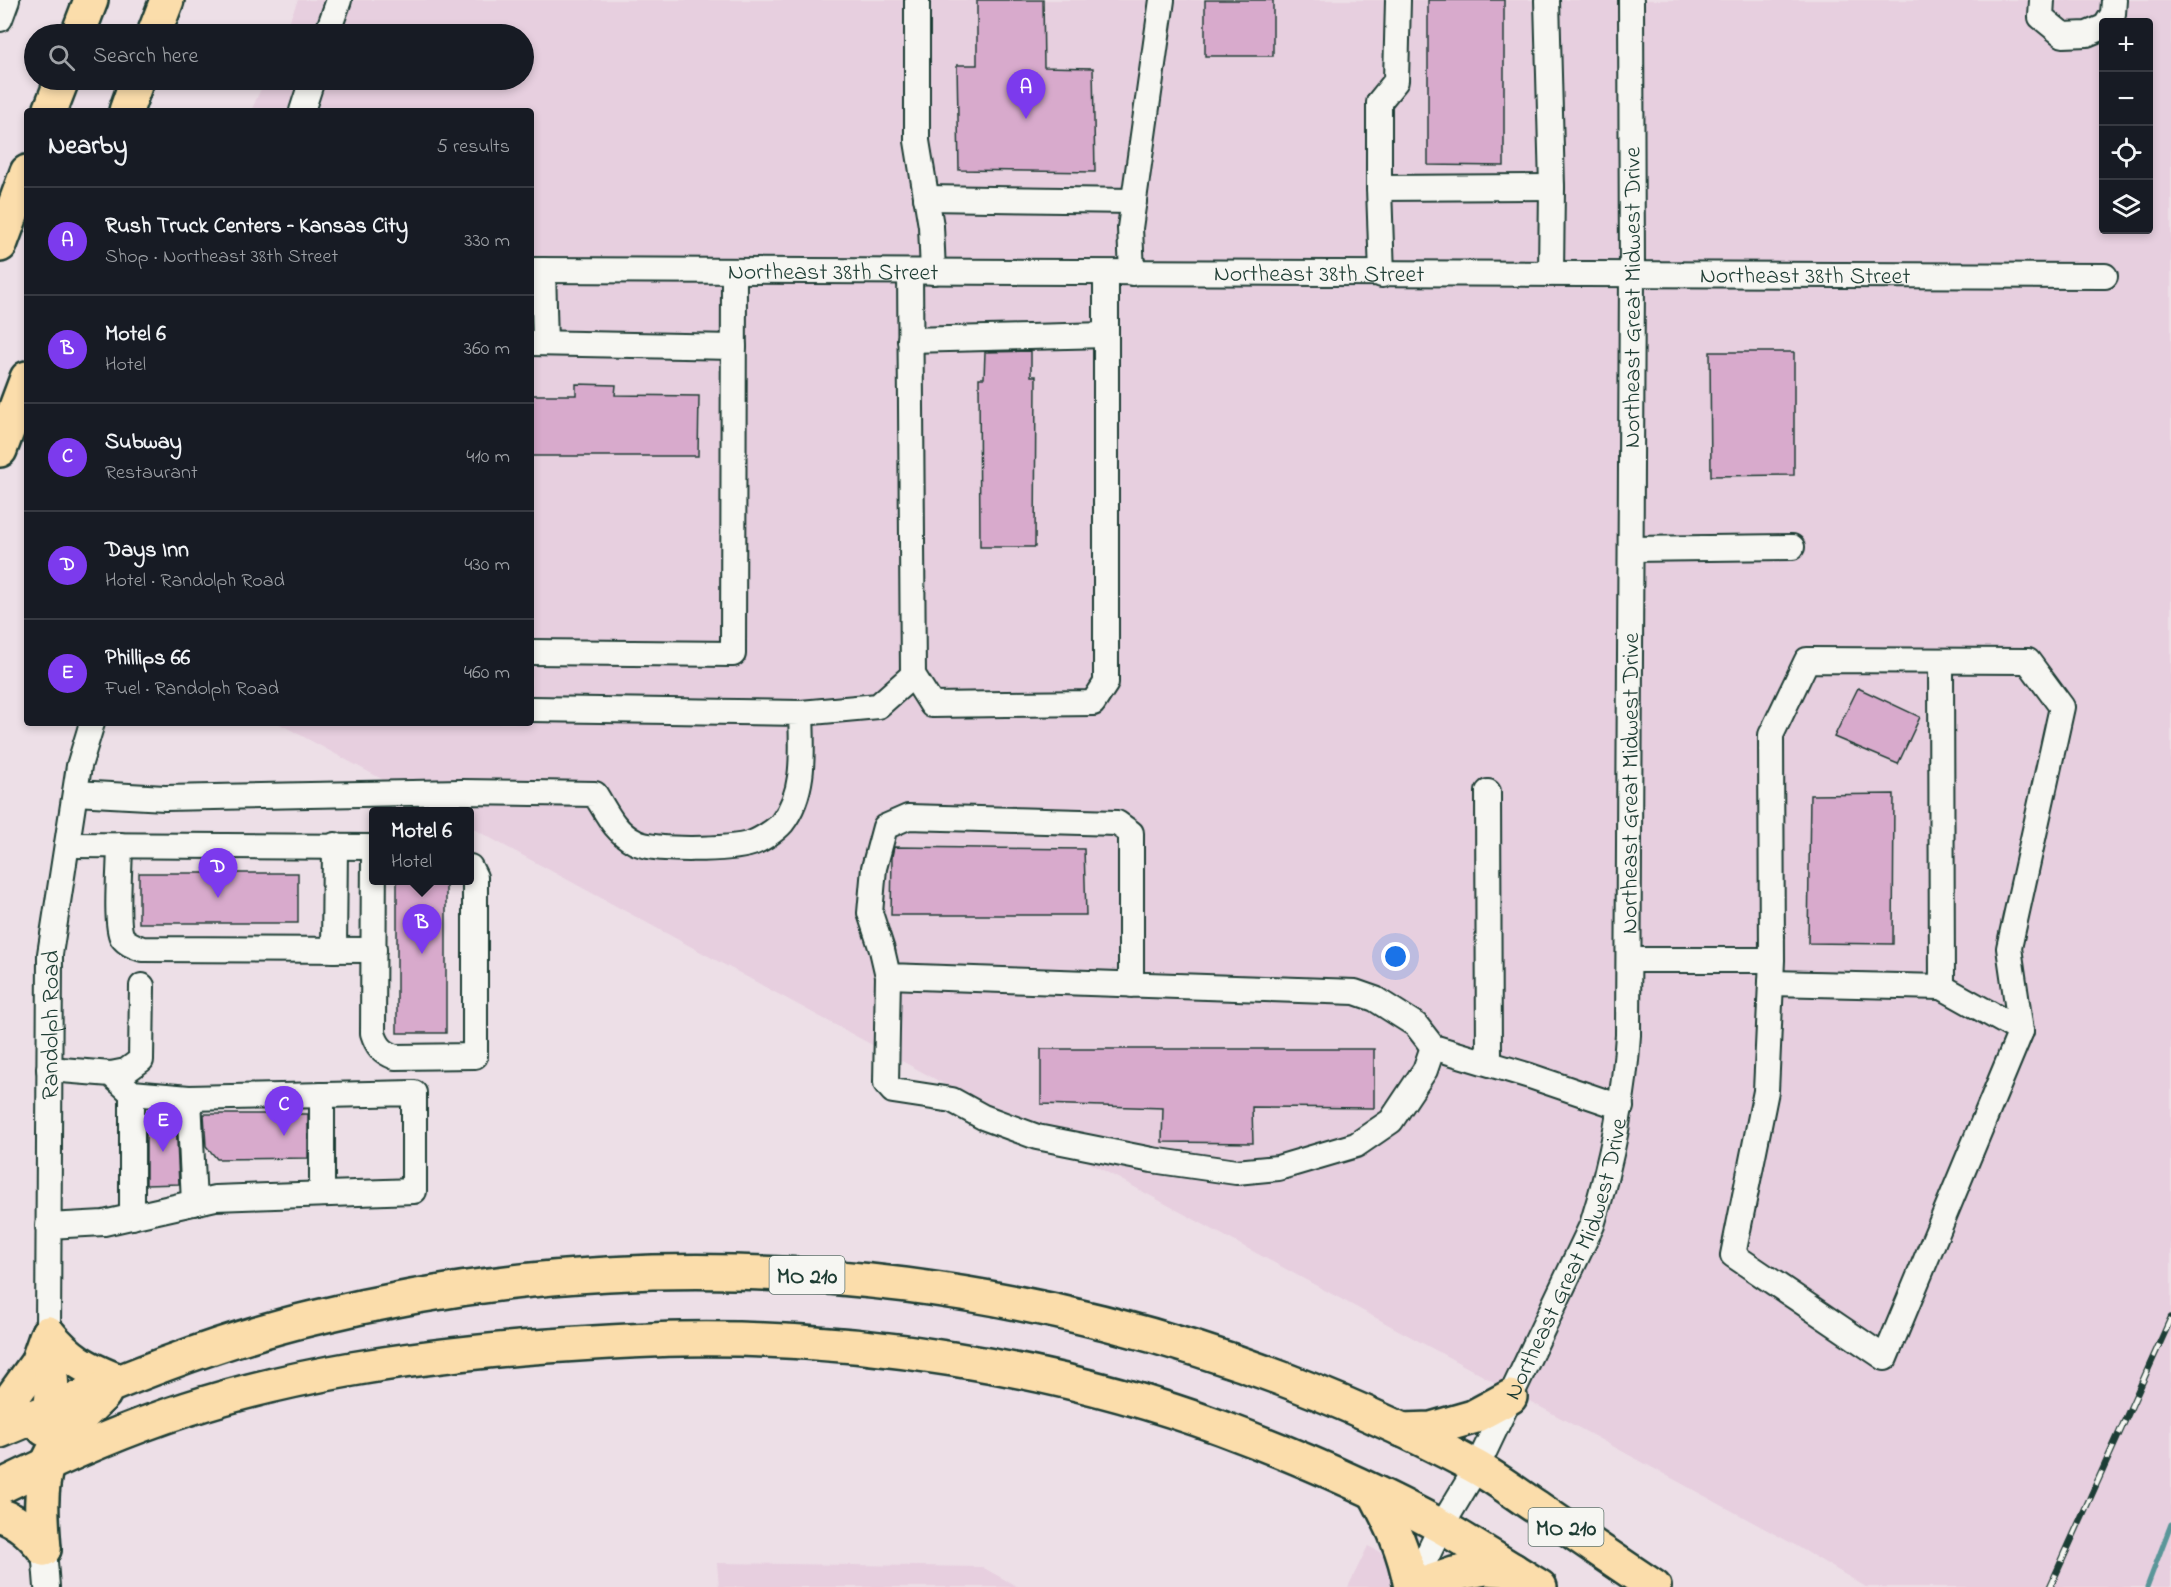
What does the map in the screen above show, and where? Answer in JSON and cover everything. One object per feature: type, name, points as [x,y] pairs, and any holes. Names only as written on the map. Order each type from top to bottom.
[{"type":"highway","points":[[82,24],[91,0]]},
{"type":"highway","points":[[158,24],[167,0]]},
{"type":"highway","points":[[51,108],[58,90]]},
{"type":"highway","points":[[127,108],[134,90]]},
{"type":"highway","points":[[0,245],[24,180]]},
{"type":"highway","points":[[0,450],[24,386]]},
{"type":"highway","name":"MO 210","points":[[0,1431],[185,1355],[281,1326],[412,1297],[512,1282],[580,1275],[681,1271],[837,1277],[947,1290],[1111,1324],[1209,1353],[1303,1387],[1402,1430],[1477,1467],[1654,1587]]},
{"type":"highway","points":[[44,1549],[43,1490],[47,1464],[63,1437],[80,1417],[119,1381],[79,1363],[63,1352],[48,1333]]},
{"type":"highway","points":[[0,1473],[28,1451],[42,1433],[51,1410],[48,1333]]},
{"type":"highway","points":[[0,1414],[37,1363],[48,1333]]},
{"type":"highway","name":"MO 210","points":[[0,1487],[89,1446],[200,1405],[286,1382],[385,1362],[449,1354],[617,1341],[682,1339],[784,1341],[952,1359],[985,1365],[1112,1394],[1221,1428],[1375,1493],[1441,1527],[1527,1579]]},
{"type":"highway","points":[[1402,1430],[1431,1429],[1473,1417],[1510,1397]]},
{"type":"highway","points":[[44,1549],[63,1492],[89,1446]]},
{"type":"highway","points":[[1375,1493],[1395,1529],[1413,1587],[1454,1574],[1485,1568],[1527,1579]]},
{"type":"highway","points":[[0,1515],[13,1520],[29,1531],[44,1549]]},
{"type":"street","points":[[0,19],[7,0]]},
{"type":"street","points":[[331,24],[339,0]]},
{"type":"street","points":[[917,0],[916,141],[932,226],[921,272],[910,340],[913,675],[932,705],[1094,703],[1106,683],[1106,273]]},
{"type":"street","points":[[1132,273],[1130,228],[1162,0]]},
{"type":"street","points":[[1382,275],[1379,102],[1396,81],[1398,0]]},
{"type":"street","points":[[1547,0],[1552,187],[1551,273]]},
{"type":"street","name":"Northeast Great Midwest Drive","points":[[1413,1587],[1441,1527],[1477,1467],[1592,1225],[1605,1184],[1621,1107],[1628,1035],[1629,960],[1631,0]]},
{"type":"street","points":[[2042,0],[2041,17],[2064,35],[2087,34],[2099,29]]},
{"type":"street","points":[[2110,18],[2115,0]]},
{"type":"street","points":[[303,108],[309,90]]},
{"type":"street","points":[[1379,188],[1552,187]]},
{"type":"street","points":[[927,198],[1134,201]]},
{"type":"street","points":[[537,270],[538,343],[734,347]]},
{"type":"street","name":"Northeast 38th Street","points":[[537,270],[2105,276]]},
{"type":"street","points":[[534,652],[733,654],[734,271]]},
{"type":"street","points":[[910,340],[1106,335]]},
{"type":"street","points":[[1631,549],[1792,547]]},
{"type":"street","points":[[1807,660],[2028,662],[2062,708],[2009,948],[2020,1031],[1885,1358],[1733,1255],[1766,1091],[1772,960],[1771,735],[1807,660]]},
{"type":"street","points":[[1941,661],[1942,987]]},
{"type":"street","points":[[534,709],[801,713],[878,706],[913,675]]},
{"type":"street","points":[[75,793],[165,798],[462,792],[595,794],[620,833],[637,844],[660,847],[730,848],[754,842],[781,825],[794,803],[801,770],[801,713]]},
{"type":"street","name":"Randolph Road","points":[[48,1333],[50,954],[79,766],[91,726]]},
{"type":"street","points":[[1488,792],[1489,1063]]},
{"type":"street","points":[[1131,985],[1131,833],[1117,823],[908,817],[885,827],[874,868],[870,914],[888,976],[886,1083],[893,1091],[952,1101],[992,1121],[1037,1137],[1152,1160],[1236,1172],[1278,1168],[1356,1145],[1391,1121],[1425,1070],[1433,1047]]},
{"type":"street","points":[[67,846],[369,847]]},
{"type":"street","points":[[120,846],[119,921],[122,936],[130,945],[142,949],[374,950]]},
{"type":"street","points":[[334,950],[335,846]]},
{"type":"street","points":[[374,885],[373,1033],[377,1045],[386,1054],[396,1057],[475,1056],[474,875]]},
{"type":"street","points":[[1629,960],[1772,960]]},
{"type":"street","points":[[888,976],[1355,992],[1374,999],[1416,1025],[1433,1047],[1621,1107]]},
{"type":"street","points":[[1771,984],[1942,987],[2020,1031]]},
{"type":"street","points":[[49,1069],[111,1074],[126,1071],[141,1060],[142,986]]},
{"type":"street","points":[[48,1226],[104,1223],[215,1198],[414,1191],[414,1093],[189,1098],[132,1093],[111,1074]]},
{"type":"street","points":[[132,1093],[132,1216]]},
{"type":"street","points":[[322,1095],[322,1194]]},
{"type":"street","points":[[189,1098],[194,1203]]},
{"type":"street","points":[[44,1549],[47,1587]]},
{"type":"shaded area","points":[[298,0],[2171,0],[2171,1587],[1866,1587],[1795,1545],[474,829],[474,807],[434,807],[284,726],[534,726],[534,108],[252,108],[260,90],[534,90],[534,24],[288,24]]},
{"type":"shaded area","points":[[1368,1546],[1448,1587],[1348,1587]]},
{"type":"shaded area","points":[[717,1563],[982,1567],[1018,1587],[719,1587]]},
{"type":"building","points":[[977,0],[1043,0],[1044,67],[1093,68],[1095,172],[959,170],[957,65],[977,65]]},
{"type":"building","points":[[1205,0],[1273,0],[1273,56],[1205,56]]},
{"type":"building","points":[[1428,0],[1504,0],[1504,166],[1428,165]]},
{"type":"building","points":[[1031,351],[1031,376],[1036,376],[1035,547],[980,547],[979,378],[984,378],[985,352]]},
{"type":"building","points":[[1710,352],[1794,352],[1794,475],[1711,476]]},
{"type":"building","points":[[576,384],[616,385],[615,395],[699,396],[698,456],[534,456],[534,395],[576,395]]},
{"type":"building","points":[[1858,688],[1920,717],[1898,764],[1834,737]]},
{"type":"building","points":[[1894,794],[1893,944],[1808,943],[1810,795]]},
{"type":"building","points":[[894,847],[1084,849],[1086,915],[891,915]]},
{"type":"building","points":[[139,873],[298,873],[298,923],[139,923]]},
{"type":"building","points":[[397,885],[446,885],[446,1033],[397,1033]]},
{"type":"building","points":[[1041,1049],[1374,1049],[1374,1108],[1252,1107],[1253,1143],[1162,1142],[1163,1108],[1041,1104]]},
{"type":"building","points":[[204,1114],[308,1114],[308,1158],[217,1159],[206,1146]]},
{"type":"building","points":[[146,1120],[176,1120],[179,1184],[146,1185]]},
{"type":"waterway","points":[[2147,1587],[2171,1524]]},
{"type":"railway","points":[[2050,1587],[2171,1318]]},
{"type":"place","name":"Rush Truck Centers – Kansas City","points":[[1026,119]]},
{"type":"place","name":"Days Inn","points":[[218,898]]},
{"type":"place","name":"Motel 6","points":[[422,954]]},
{"type":"place","name":"Subway","points":[[284,1136]]},
{"type":"place","name":"Phillips 66","points":[[163,1152]]}]
